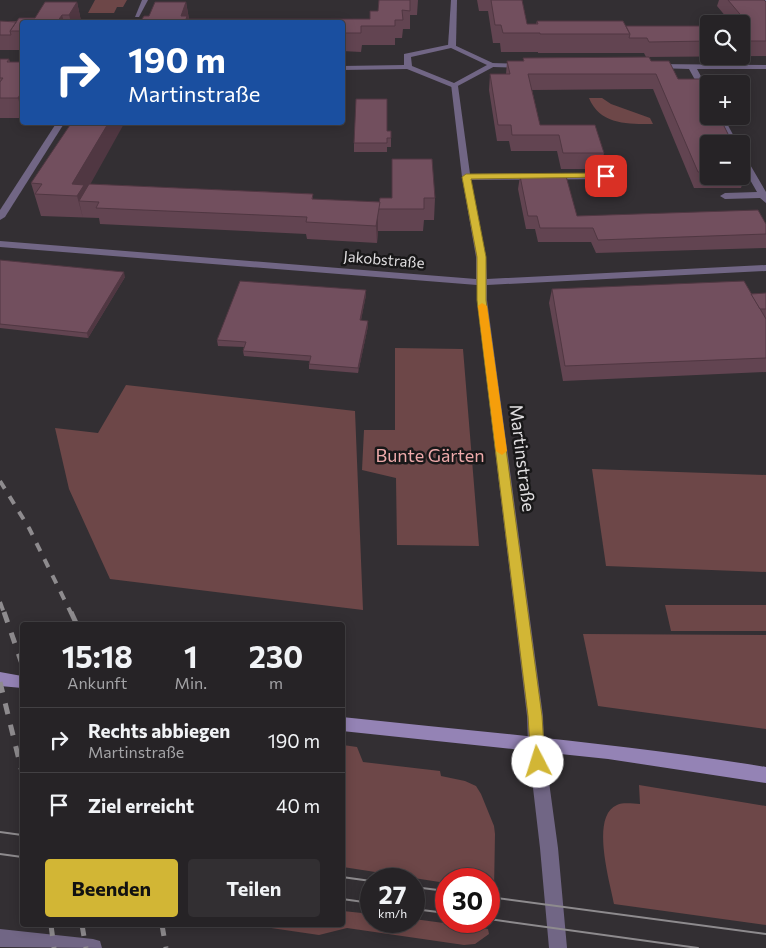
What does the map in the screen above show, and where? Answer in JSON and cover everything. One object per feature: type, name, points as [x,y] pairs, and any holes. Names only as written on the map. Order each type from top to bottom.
[{"type":"main road","points":[[0,679],[20,682]]},
{"type":"main road","points":[[345,724],[710,764],[766,775]]},
{"type":"street","points":[[137,16],[145,0]]},
{"type":"street","points":[[452,46],[454,0]]},
{"type":"street","points":[[408,67],[407,56],[452,46],[493,65],[533,66]]},
{"type":"street","points":[[345,68],[408,67],[454,86],[493,65]]},
{"type":"street","points":[[643,66],[766,67]]},
{"type":"street","points":[[692,67],[700,82]]},
{"type":"street","name":"Martinstraße","points":[[454,86],[466,177],[481,257],[482,300],[535,716],[536,745],[549,848],[558,948]]},
{"type":"street","points":[[0,217],[59,125]]},
{"type":"street","points":[[750,172],[764,198]]},
{"type":"street","points":[[466,177],[621,176]]},
{"type":"street","points":[[725,196],[764,198]]},
{"type":"street","name":"Jakobstraße","points":[[0,244],[481,282],[766,268]]},
{"type":"street","points":[[0,938],[93,948]]},
{"type":"green space","points":[[95,0],[127,0],[123,7],[117,7],[114,13],[88,13]]},
{"type":"green space","points":[[589,98],[602,98],[611,104],[650,118],[653,124],[625,123],[607,118],[594,107]]},
{"type":"green space","name":"Bunte Gärten","points":[[395,348],[463,349],[479,546],[397,545],[396,478],[362,470],[364,430],[395,430]]},
{"type":"green space","points":[[126,385],[355,411],[363,610],[110,579],[69,489],[55,428],[98,433]]},
{"type":"green space","points":[[592,469],[766,475],[766,572],[606,566]]},
{"type":"green space","points":[[665,605],[766,605],[766,631],[671,631]]},
{"type":"green space","points":[[583,634],[766,635],[766,729],[598,706]]},
{"type":"green space","points":[[345,745],[357,747],[363,762],[440,771],[441,776],[465,781],[476,786],[494,826],[494,868],[435,868],[435,881],[425,880],[425,868],[360,868],[360,870],[345,867]]},
{"type":"green space","points":[[639,785],[766,806],[766,925],[614,904],[604,850],[603,835],[605,822],[609,812],[617,805],[626,803],[640,804]]},
{"type":"green space","points":[[345,911],[360,913],[360,930],[347,928],[319,935],[264,927],[345,927]]},
{"type":"green space","points":[[425,920],[435,922],[435,933],[489,933],[475,944],[464,945],[381,933],[425,933]]},
{"type":"building","points":[[379,0],[410,0],[410,11],[402,10],[403,20],[395,20],[395,26],[361,26],[361,33],[345,33],[345,20],[141,20],[144,16],[149,16],[155,2],[186,2],[181,16],[187,16],[186,19],[370,19],[370,11],[378,11]]},
{"type":"building","points":[[491,0],[522,0],[527,24],[538,24],[537,21],[623,21],[630,34],[503,33],[501,25],[495,25]]},
{"type":"building","points":[[728,0],[764,0],[766,2],[766,41],[750,41],[750,15],[741,15]]},
{"type":"building","points":[[45,2],[77,2],[69,15],[62,15],[58,20],[20,20],[20,31],[10,31],[19,18],[35,18]]},
{"type":"building","points":[[0,21],[16,22],[10,31],[11,35],[0,35]]},
{"type":"building","points":[[626,26],[700,26],[700,41],[649,42],[647,38],[629,38],[630,34]]},
{"type":"building","points":[[649,57],[651,61],[669,61],[678,79],[700,79],[700,125],[724,125],[728,135],[700,135],[700,172],[698,172],[656,74],[528,74],[540,125],[595,125],[604,153],[563,153],[559,135],[512,135],[511,125],[498,125],[490,74],[510,74],[507,61],[524,61],[523,58]]},
{"type":"building","points":[[0,59],[9,59],[7,62],[20,62],[20,94],[18,98],[0,98],[0,82],[3,78],[0,78]]},
{"type":"building","points":[[356,99],[387,99],[387,131],[391,131],[391,138],[387,138],[387,143],[354,143]]},
{"type":"building","points":[[70,125],[107,125],[72,184],[84,185],[77,196],[35,194],[42,184],[31,183]]},
{"type":"building","points":[[392,159],[432,159],[435,198],[424,198],[424,209],[378,209],[380,198],[392,198]]},
{"type":"building","points":[[520,176],[566,176],[577,216],[758,210],[766,224],[766,234],[598,240],[593,228],[540,228],[537,216],[528,216]]},
{"type":"building","points":[[89,184],[313,194],[312,199],[380,202],[376,226],[306,222],[307,217],[96,208],[99,202],[79,201]]},
{"type":"building","points":[[0,260],[124,272],[87,333],[0,324]]},
{"type":"building","points":[[240,281],[366,290],[360,320],[368,321],[358,368],[309,364],[311,356],[243,351],[246,342],[217,340]]},
{"type":"building","points":[[744,281],[766,319],[766,358],[565,366],[552,289]]},
{"type":"building","points":[[766,293],[766,309],[760,309],[751,294]]},
{"type":"tram line","points":[[0,832],[20,835]]},
{"type":"tram line","points":[[0,854],[20,857]]},
{"type":"tram line","points":[[345,877],[360,879]]},
{"type":"tram line","points":[[425,888],[435,890]]},
{"type":"tram line","points":[[500,898],[766,934]]},
{"type":"tram line","points":[[345,899],[360,901]]},
{"type":"tram line","points":[[425,910],[435,912]]},
{"type":"tram line","points":[[500,921],[698,948]]},
{"type":"railway","points":[[0,481],[29,528],[71,613]]},
{"type":"railway","points":[[0,602],[4,613]]},
{"type":"railway","points":[[4,612],[20,658]]},
{"type":"railway","points":[[71,612],[76,622]]},
{"type":"railway","points":[[0,682],[20,764]]},
{"type":"railway","points":[[51,927],[54,948]]},
{"type":"railway","points":[[82,927],[86,948]]},
{"type":"railway","points":[[162,927],[166,948]]},
{"type":"slow traffic","points":[[482,306],[502,451]]},
{"type":"route","points":[[538,762],[535,716],[482,300],[481,257],[466,177],[606,176]]}]
